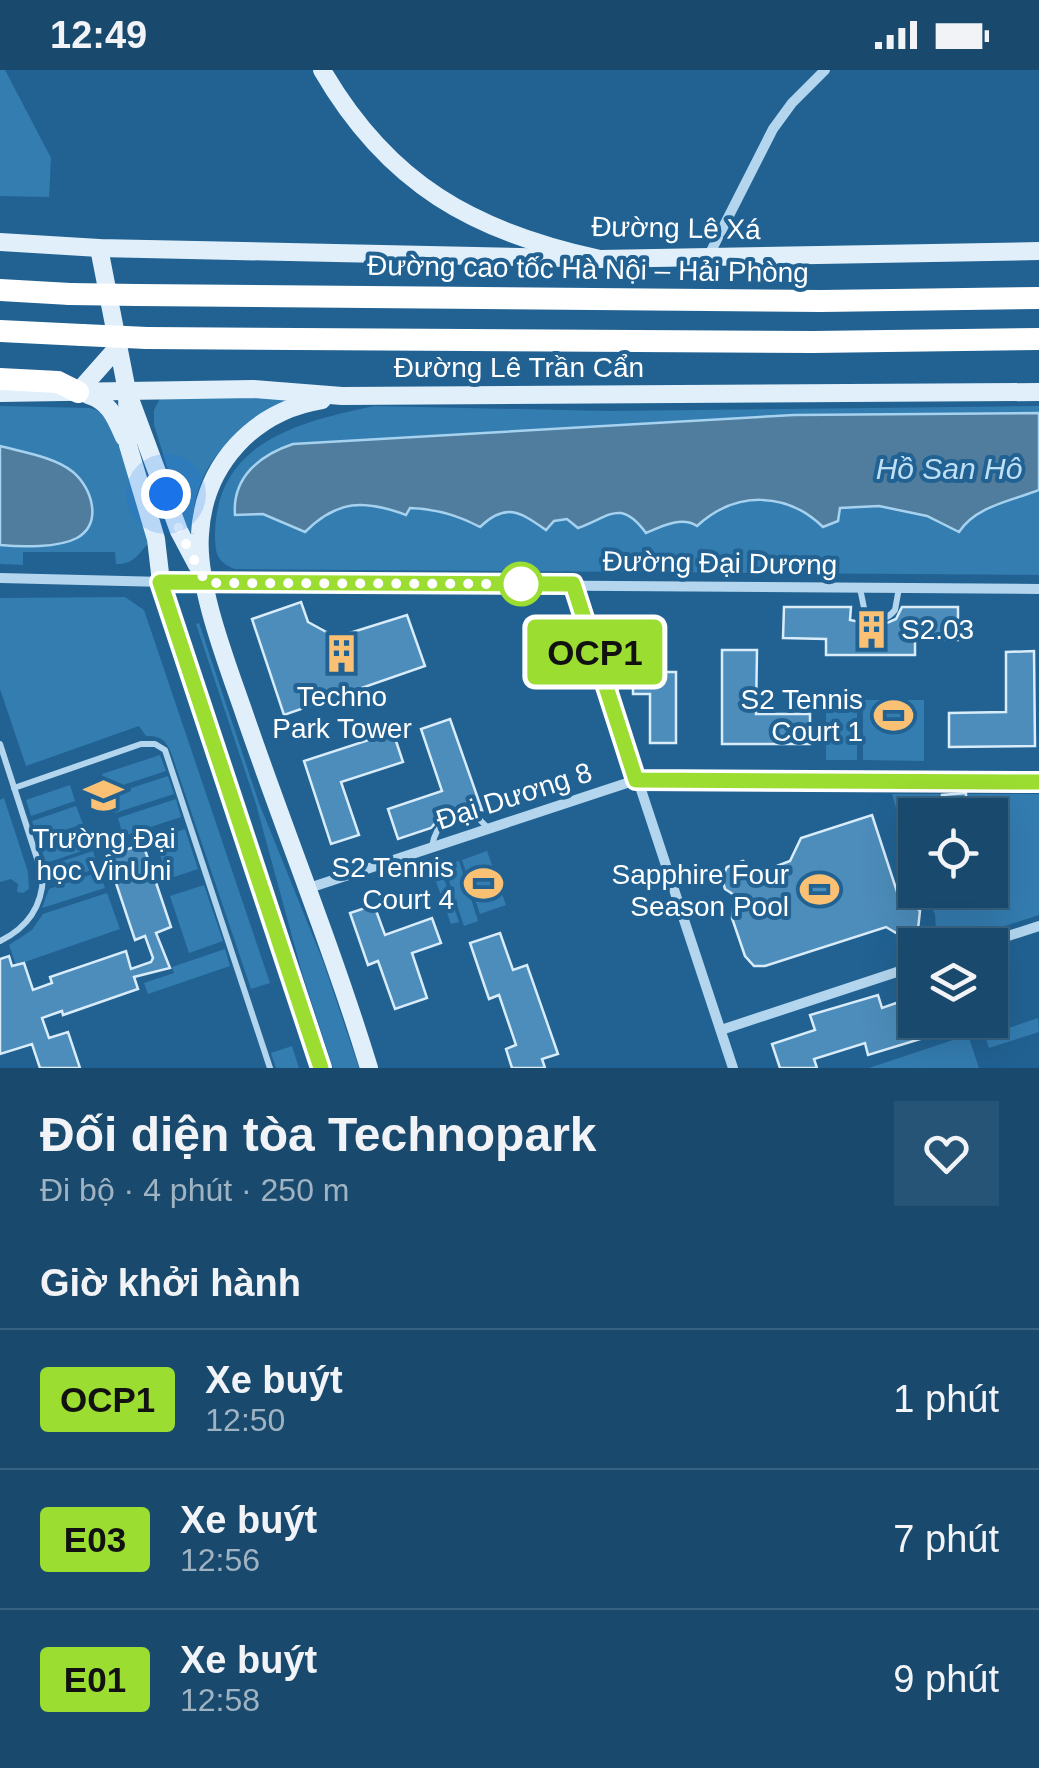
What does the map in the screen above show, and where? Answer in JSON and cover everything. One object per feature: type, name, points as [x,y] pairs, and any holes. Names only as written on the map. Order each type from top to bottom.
[{"type":"highway","name":"Đường cao tốc Hà Nội – Hải Phòng","points":[[0,290],[137,295],[821,301],[1039,298]]},
{"type":"highway","points":[[0,330],[147,338],[813,342],[1039,339]]},
{"type":"highway","points":[[0,379],[76,384]]},
{"type":"main road","name":"Đường Lê Xá","points":[[322,70],[370,140],[421,188],[512,236],[600,259],[1039,251]]},
{"type":"main road","points":[[0,242],[99,248],[600,259]]},
{"type":"main road","points":[[99,248],[127,391],[180,532],[206,583]]},
{"type":"main road","points":[[117,348],[76,384],[112,410],[128,445],[156,539],[160,582],[321,1068]]},
{"type":"main road","name":"Đường Lê Trần Cẩn","points":[[0,392],[76,384],[127,391],[253,388],[342,396],[1039,392]]},
{"type":"main road","points":[[127,391],[128,445]]},
{"type":"main road","points":[[342,396],[303,403],[239,440],[210,483],[200,554],[220,641],[286,837],[309,888],[368,1068]]},
{"type":"street","points":[[707,258],[772,130],[825,70]]},
{"type":"street","name":"Đường Đại Dương","points":[[0,578],[1039,589]]},
{"type":"street","points":[[573,584],[733,1068]]},
{"type":"street","name":"Đại Dương 8","points":[[309,888],[636,780],[1039,782]]},
{"type":"street","points":[[1008,936],[1039,926]]},
{"type":"street","points":[[720,1030],[897,972]]},
{"type":"lane","points":[[860,587],[865,612],[874,619],[884,618],[895,610],[899,588]]},
{"type":"lane","points":[[0,744],[41,867],[42,888],[34,914],[0,941]]},
{"type":"lane","points":[[14,788],[141,744],[155,744],[166,750],[270,1068]]},
{"type":"lane","points":[[432,846],[436,831],[457,814],[474,814],[487,827]]},
{"type":"shaded area","points":[[0,70],[5,70],[51,158],[49,197],[0,196]]},
{"type":"shaded area","points":[[162,395],[290,398],[291,402],[252,424],[221,450],[200,484],[188,534],[154,425],[154,410]]},
{"type":"shaded area","points":[[0,406],[90,408],[102,412],[118,427],[149,542],[135,558],[116,564],[115,552],[23,552],[23,565],[0,564],[0,545],[75,540],[87,525],[91,507],[89,492],[71,471],[0,445]]},
{"type":"shaded area","points":[[374,406],[609,411],[1039,406],[1039,575],[235,569],[224,563],[215,546],[219,502],[230,477],[247,457],[292,429]]},
{"type":"shaded area","points":[[125,597],[144,610],[270,983],[251,989],[172,755],[163,740],[146,736],[139,726],[26,766],[0,689],[0,598]]},
{"type":"shaded area","points":[[199,623],[259,803],[323,961],[359,1068],[333,1068],[302,973],[256,804],[196,624]]},
{"type":"shaded area","points":[[826,700],[857,700],[857,760],[826,760]]},
{"type":"shaded area","points":[[863,700],[924,700],[924,761],[863,760]]},
{"type":"shaded area","points":[[160,755],[166,771],[108,790],[102,774]]},
{"type":"shaded area","points":[[168,776],[174,794],[115,813],[110,795]]},
{"type":"shaded area","points":[[70,785],[75,801],[31,816],[26,800]]},
{"type":"shaded area","points":[[892,794],[1039,794],[1039,915],[999,928],[936,928],[932,908],[1008,908],[1008,798],[898,798],[898,814]]},
{"type":"shaded area","points":[[4,798],[28,872],[29,889],[23,893],[17,892],[18,884],[11,879],[0,882],[0,800]]},
{"type":"shaded area","points":[[176,799],[181,817],[123,836],[118,818]]},
{"type":"shaded area","points":[[76,806],[83,824],[38,839],[32,821]]},
{"type":"shaded area","points":[[185,829],[198,869],[168,879],[155,839]]},
{"type":"shaded area","points":[[84,830],[91,848],[46,863],[40,845]]},
{"type":"shaded area","points":[[93,851],[98,868],[48,884],[48,866]]},
{"type":"shaded area","name":"S2 Tennis Court 4","points":[[487,851],[506,905],[480,914],[462,860]]},
{"type":"shaded area","points":[[459,861],[478,921],[464,926],[444,866]]},
{"type":"shaded area","points":[[440,867],[459,922],[451,924],[432,870]]},
{"type":"shaded area","points":[[99,872],[105,888],[42,908],[49,889]]},
{"type":"shaded area","points":[[204,885],[223,941],[189,953],[170,896]]},
{"type":"shaded area","points":[[107,893],[120,929],[16,965],[9,945],[32,930],[43,914]]},
{"type":"shaded area","points":[[225,949],[230,966],[148,994],[144,983],[174,973],[172,967]]},
{"type":"shaded area","points":[[1038,1018],[1039,1032],[989,1048],[986,1038],[1008,1038],[1008,1028]]},
{"type":"shaded area","points":[[969,1038],[979,1068],[869,1068]]},
{"type":"shaded area","points":[[292,1046],[299,1068],[276,1068],[271,1053]]},
{"type":"water","name":"Hồ San Hô","points":[[1039,413],[1039,490],[984,510],[959,532],[927,516],[879,506],[840,508],[838,521],[823,527],[793,507],[760,500],[728,506],[697,526],[678,522],[646,533],[621,513],[578,528],[567,519],[554,521],[546,530],[513,512],[498,514],[480,527],[429,510],[410,508],[406,515],[364,505],[340,508],[305,532],[263,514],[235,515],[238,489],[250,469],[293,444],[794,415]]},
{"type":"water","points":[[0,446],[48,459],[80,479],[92,505],[85,532],[60,544],[0,545]]},
{"type":"building","name":"Techno Park Tower","points":[[301,602],[308,622],[341,640],[343,635],[407,615],[425,666],[284,715],[252,619]]},
{"type":"building","name":"S2.03","points":[[784,607],[851,607],[850,620],[880,626],[896,619],[902,607],[958,607],[958,640],[915,639],[915,655],[826,655],[826,639],[783,638]]},
{"type":"building","points":[[633,627],[663,627],[663,672],[676,672],[676,743],[650,743],[650,694],[633,694]]},
{"type":"building","points":[[722,650],[757,650],[756,714],[810,714],[810,744],[722,744]]},
{"type":"building","points":[[1034,651],[1035,746],[949,747],[949,713],[1006,712],[1006,652]]},
{"type":"building","points":[[450,719],[482,810],[456,808],[442,815],[431,828],[398,839],[388,809],[442,791],[421,729]]},
{"type":"building","points":[[393,732],[403,762],[341,782],[359,835],[331,844],[304,761]]},
{"type":"building","points":[[966,793],[966,798],[942,798]]},
{"type":"building","points":[[872,815],[898,895],[898,908],[917,908],[918,928],[898,928],[898,934],[886,927],[765,966],[754,966],[745,956],[732,918],[733,909],[745,902],[725,889],[722,878],[727,867],[743,861],[758,873],[790,861],[801,838]]},
{"type":"building","points":[[143,844],[171,927],[156,933],[170,968],[134,977],[138,989],[63,1015],[62,1011],[42,1018],[49,1038],[68,1032],[80,1068],[40,1068],[32,1044],[0,1054],[0,959],[9,956],[12,966],[24,963],[33,990],[52,983],[50,977],[126,951],[131,969],[151,962],[145,936],[135,940],[107,856]]},
{"type":"building","points":[[374,905],[385,935],[432,918],[441,943],[412,953],[427,998],[395,1009],[378,961],[368,965],[350,913]]},
{"type":"building","points":[[500,933],[513,970],[527,965],[558,1054],[542,1059],[545,1068],[512,1068],[506,1049],[516,1045],[499,995],[489,999],[470,943]]},
{"type":"building","points":[[878,995],[882,1008],[898,1002],[898,1038],[924,1038],[868,1055],[865,1043],[814,1059],[817,1068],[780,1068],[772,1044],[815,1030],[810,1015]]},
{"type":"bus line","name":"OCP1","points":[[321,1068],[160,582],[573,584],[636,780],[1039,782]]},
{"type":"place","name":"S2.03","points":[[871,629]]},
{"type":"place","name":"Techno Park Tower","points":[[342,653]]},
{"type":"place","name":"S2 Tennis Court 1","points":[[893,715]]},
{"type":"place","name":"Trường Đại học VinUni","points":[[104,796]]},
{"type":"place","name":"S2 Tennis Court 4","points":[[484,883]]},
{"type":"place","name":"Sapphire Four Season Pool","points":[[819,890]]},
{"type":"route","points":[[166,494],[206,583],[521,584]]}]
